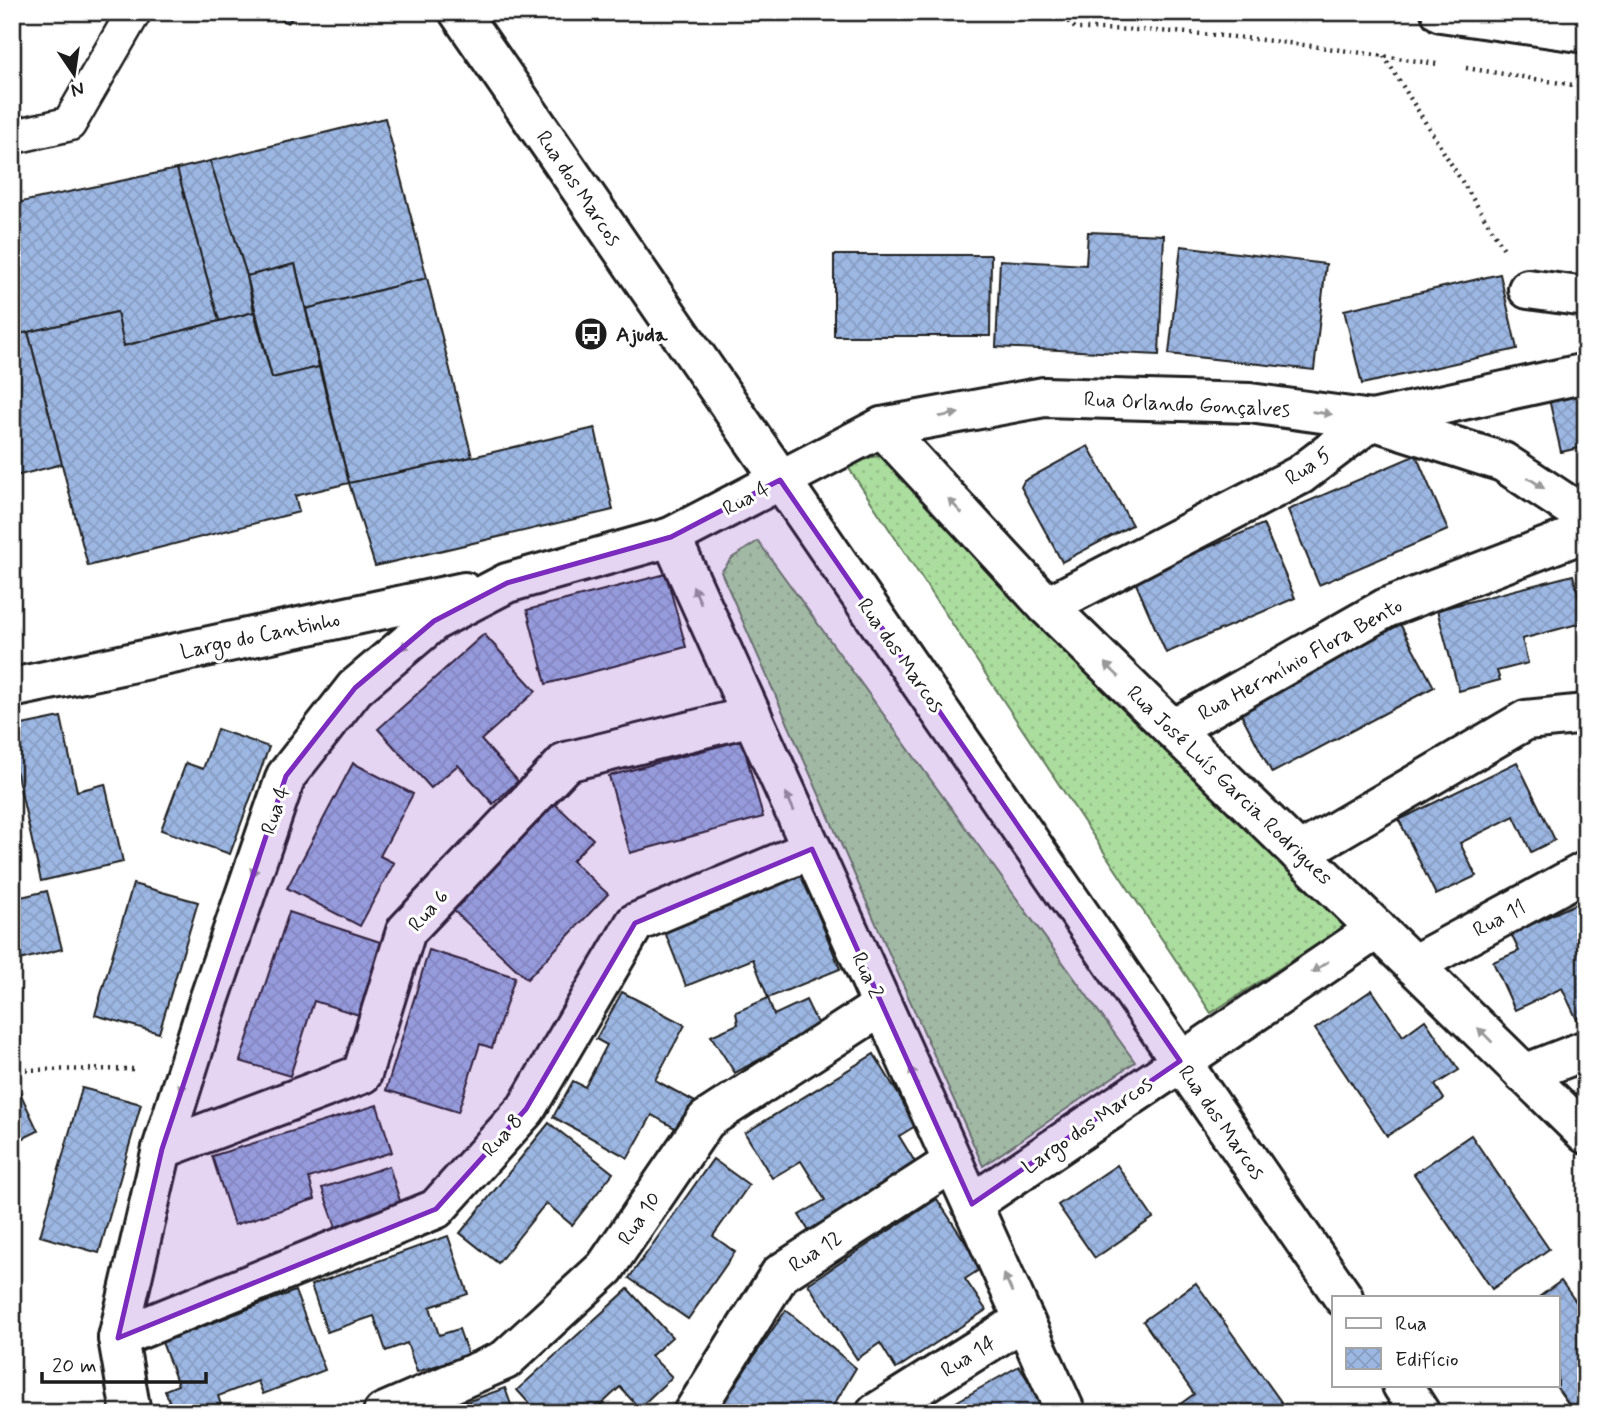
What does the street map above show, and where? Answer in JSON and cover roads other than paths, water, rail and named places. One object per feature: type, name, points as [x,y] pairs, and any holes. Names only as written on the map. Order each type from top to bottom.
[{"type":"street","name":"Rua dos Marcos","points":[[459,12],[1342,1296]]},
{"type":"street","points":[[1441,12],[1586,33]]},
{"type":"street","points":[[1528,289],[1586,297]]},
{"type":"street","name":"Rua 5","points":[[1046,606],[1300,475],[1372,420],[1586,373]]},
{"type":"street","name":"Rua Orlando Gonçalves","points":[[780,480],[882,427],[1044,397],[1250,403],[1372,420],[1503,462],[1586,517]]},
{"type":"street","name":"Rua José Luís Garcia Rodrigues","points":[[882,427],[1046,606],[1586,1134]]},
{"type":"street","name":"Rua 4","points":[[131,1413],[118,1338],[162,1149],[208,1003],[286,776],[355,688],[434,621],[507,583],[671,537],[780,480]]},
{"type":"street","name":"Rua Hermínio Flora Bento","points":[[1173,729],[1386,608],[1586,532]]},
{"type":"street","name":"Rua 2","points":[[671,537],[1066,1413]]},
{"type":"street","name":"Largo do Cantinho","points":[[12,688],[507,583]]},
{"type":"street","points":[[1299,853],[1526,720],[1586,714]]},
{"type":"street","name":"Rua 6","points":[[162,1149],[362,1074],[406,931],[566,762],[752,716]]},
{"type":"street","name":"Rua 8","points":[[118,1338],[436,1209],[526,1109],[635,923],[812,849]]},
{"type":"street","name":"Rua 11","points":[[1413,965],[1586,871]]},
{"type":"street","name":"Largo dos Marcos","points":[[972,1204],[1377,929]]},
{"type":"street","name":"Rua 10","points":[[383,1413],[505,1360],[605,1268],[706,1119],[882,1006]]},
{"type":"street","points":[[1524,1074],[1586,1050]]},
{"type":"street","name":"Rua 12","points":[[693,1413],[780,1275],[953,1162]]},
{"type":"street","name":"Rua 14","points":[[876,1413],[1024,1320]]},
{"type":"street","points":[[1403,1386],[1420,1413]]},
{"type":"lane","points":[[12,137],[69,124],[134,12]]},
{"type":"place","name":"Ajuda","points":[[591,334]]}]
